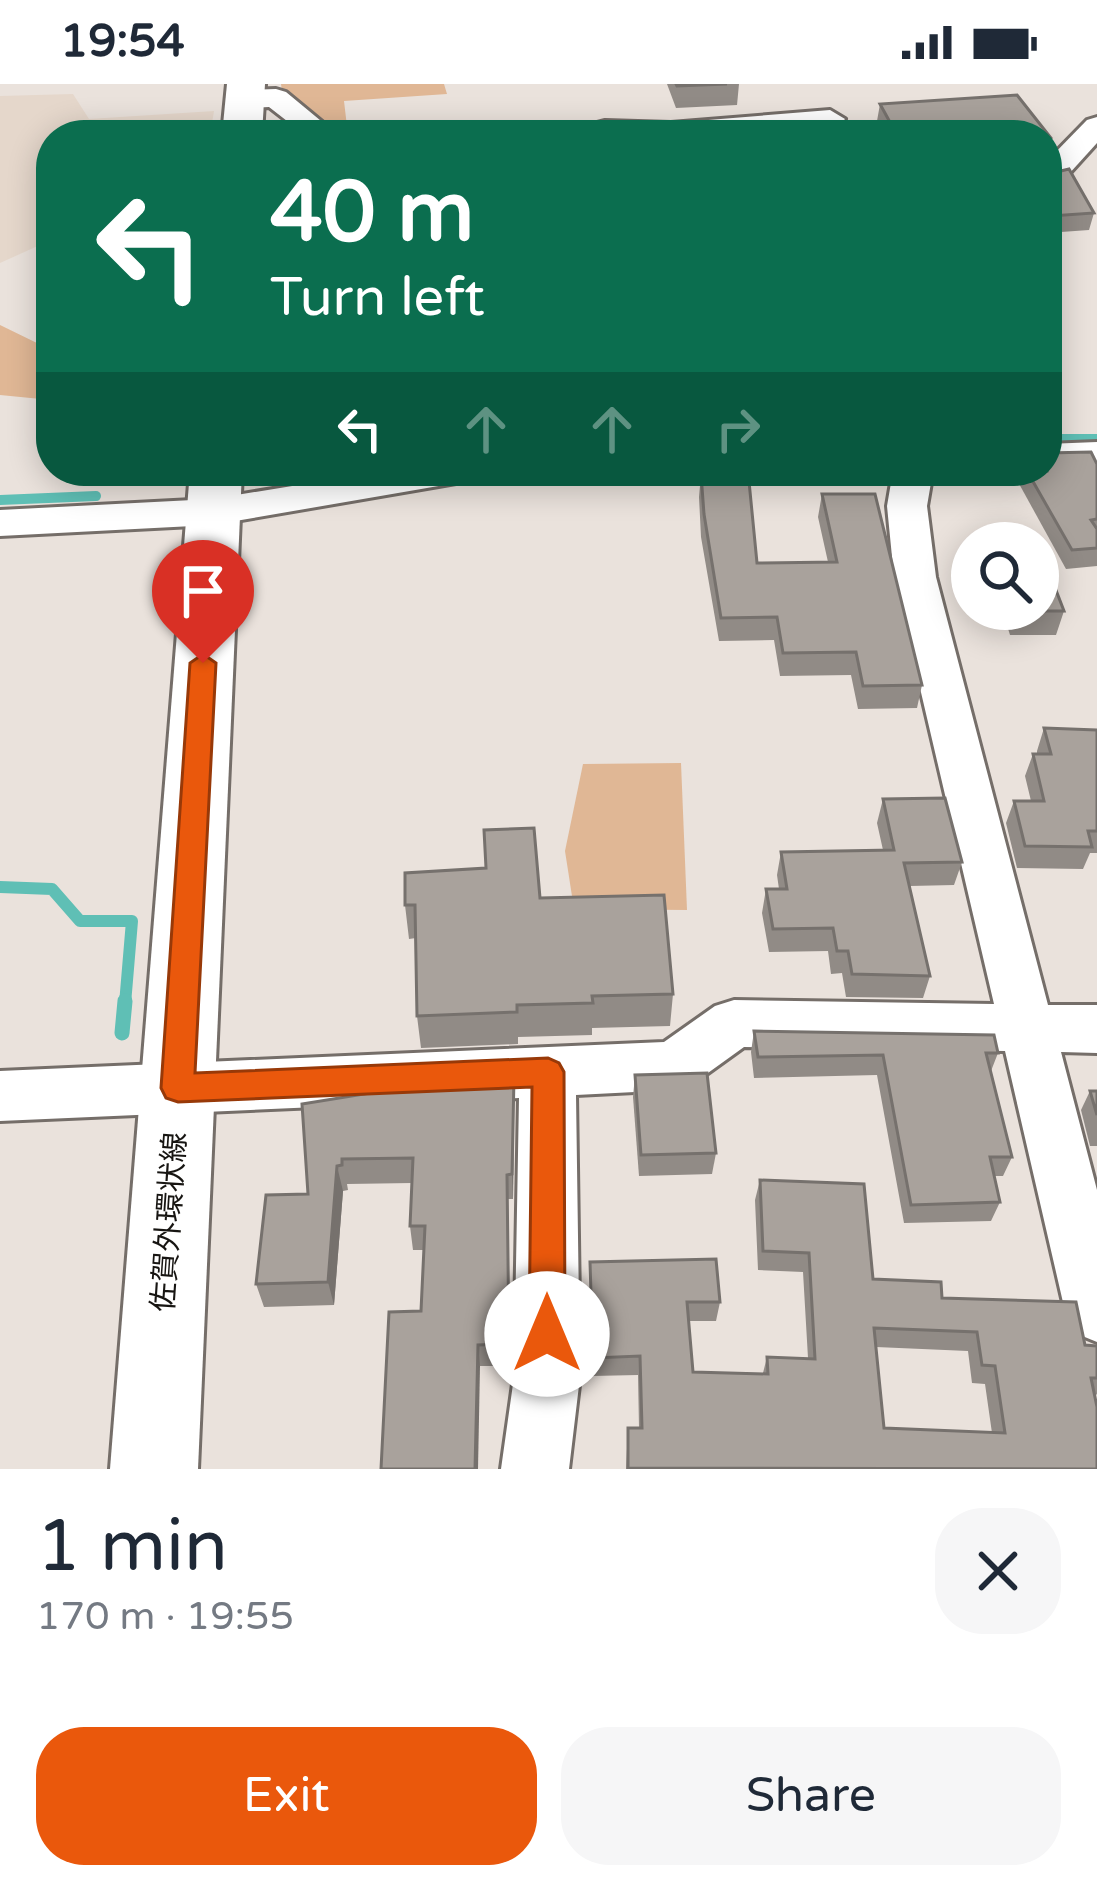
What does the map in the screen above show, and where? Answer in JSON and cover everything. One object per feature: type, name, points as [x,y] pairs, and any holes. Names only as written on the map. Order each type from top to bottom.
[{"type":"main road","name":"佐賀外環状線","points":[[154,1469],[214,491]]},
{"type":"street","points":[[806,84],[830,120]]},
{"type":"street","points":[[244,106],[275,98],[304,120]]},
{"type":"street","points":[[1062,163],[1097,126]]},
{"type":"street","points":[[1062,455],[1097,454]]},
{"type":"street","points":[[0,523],[274,486]]},
{"type":"street","points":[[910,486],[907,506],[915,577],[1097,1311]]},
{"type":"street","points":[[0,1096],[674,1066],[734,1023],[1097,1029]]},
{"type":"street","points":[[535,1469],[547,1377],[548,1072]]},
{"type":"shaded area","points":[[281,84],[444,84],[447,94],[344,101],[346,120],[317,120],[282,91]]},
{"type":"shaded area","points":[[73,94],[89,119],[214,111],[212,120],[36,120],[36,247],[0,263],[0,96]]},
{"type":"shaded area","points":[[0,325],[36,343],[36,399],[0,395]]},
{"type":"shaded area","points":[[681,763],[687,910],[574,909],[565,851],[583,764]]},
{"type":"building","points":[[1017,95],[1037,120],[889,120],[880,104]]},
{"type":"building","points":[[1069,169],[1094,213],[1062,215],[1062,171]]},
{"type":"building","points":[[1091,452],[1097,464],[1097,519],[1091,520],[1097,529],[1097,548],[1072,550],[1036,486],[1062,486],[1062,453]]},
{"type":"building","points":[[702,486],[749,486],[757,563],[837,562],[822,494],[875,494],[922,685],[863,686],[856,652],[783,653],[777,617],[721,618]]},
{"type":"building","points":[[1044,728],[1097,730],[1097,831],[1088,831],[1092,847],[1025,846],[1014,801],[1044,801],[1033,754],[1051,754]]},
{"type":"building","points":[[945,798],[962,862],[904,863],[930,976],[852,974],[848,951],[837,951],[833,928],[773,929],[766,889],[787,889],[781,852],[894,850],[883,799]]},
{"type":"building","points":[[534,828],[540,898],[664,895],[673,994],[592,996],[593,1003],[517,1005],[517,1012],[417,1016],[415,905],[405,905],[405,873],[486,868],[484,830]]},
{"type":"building","points":[[754,1031],[994,1035],[998,1053],[986,1053],[1012,1157],[990,1157],[1000,1202],[911,1205],[883,1055],[758,1057]]},
{"type":"building","points":[[707,1073],[716,1153],[641,1155],[635,1075]]},
{"type":"building","points":[[514,1077],[512,1174],[507,1175],[509,1344],[478,1345],[475,1469],[381,1469],[389,1312],[421,1311],[425,1226],[410,1226],[413,1158],[342,1159],[337,1166],[328,1282],[256,1284],[266,1195],[308,1194],[302,1104],[389,1090],[390,1082]]},
{"type":"building","points":[[760,1180],[864,1184],[873,1279],[941,1282],[942,1298],[1076,1302],[1085,1345],[1097,1346],[1097,1378],[1091,1378],[1097,1407],[1097,1469],[628,1468],[628,1428],[642,1428],[640,1356],[593,1358],[590,1262],[716,1259],[720,1302],[687,1302],[693,1372],[768,1374],[767,1357],[815,1359],[809,1253],[763,1251]],"holes":[[[874,1328],[977,1332],[982,1365],[995,1366],[1005,1433],[884,1428]]]},
{"type":"waterway","points":[[1062,439],[1097,439]]},
{"type":"waterway","points":[[0,500],[96,496]]},
{"type":"waterway","points":[[0,887],[52,889],[80,921],[132,921],[125,1004]]},
{"type":"waterway","points":[[122,1033],[125,1001]]},
{"type":"route","points":[[203,663],[178,1088],[548,1072],[547,1334]]}]
